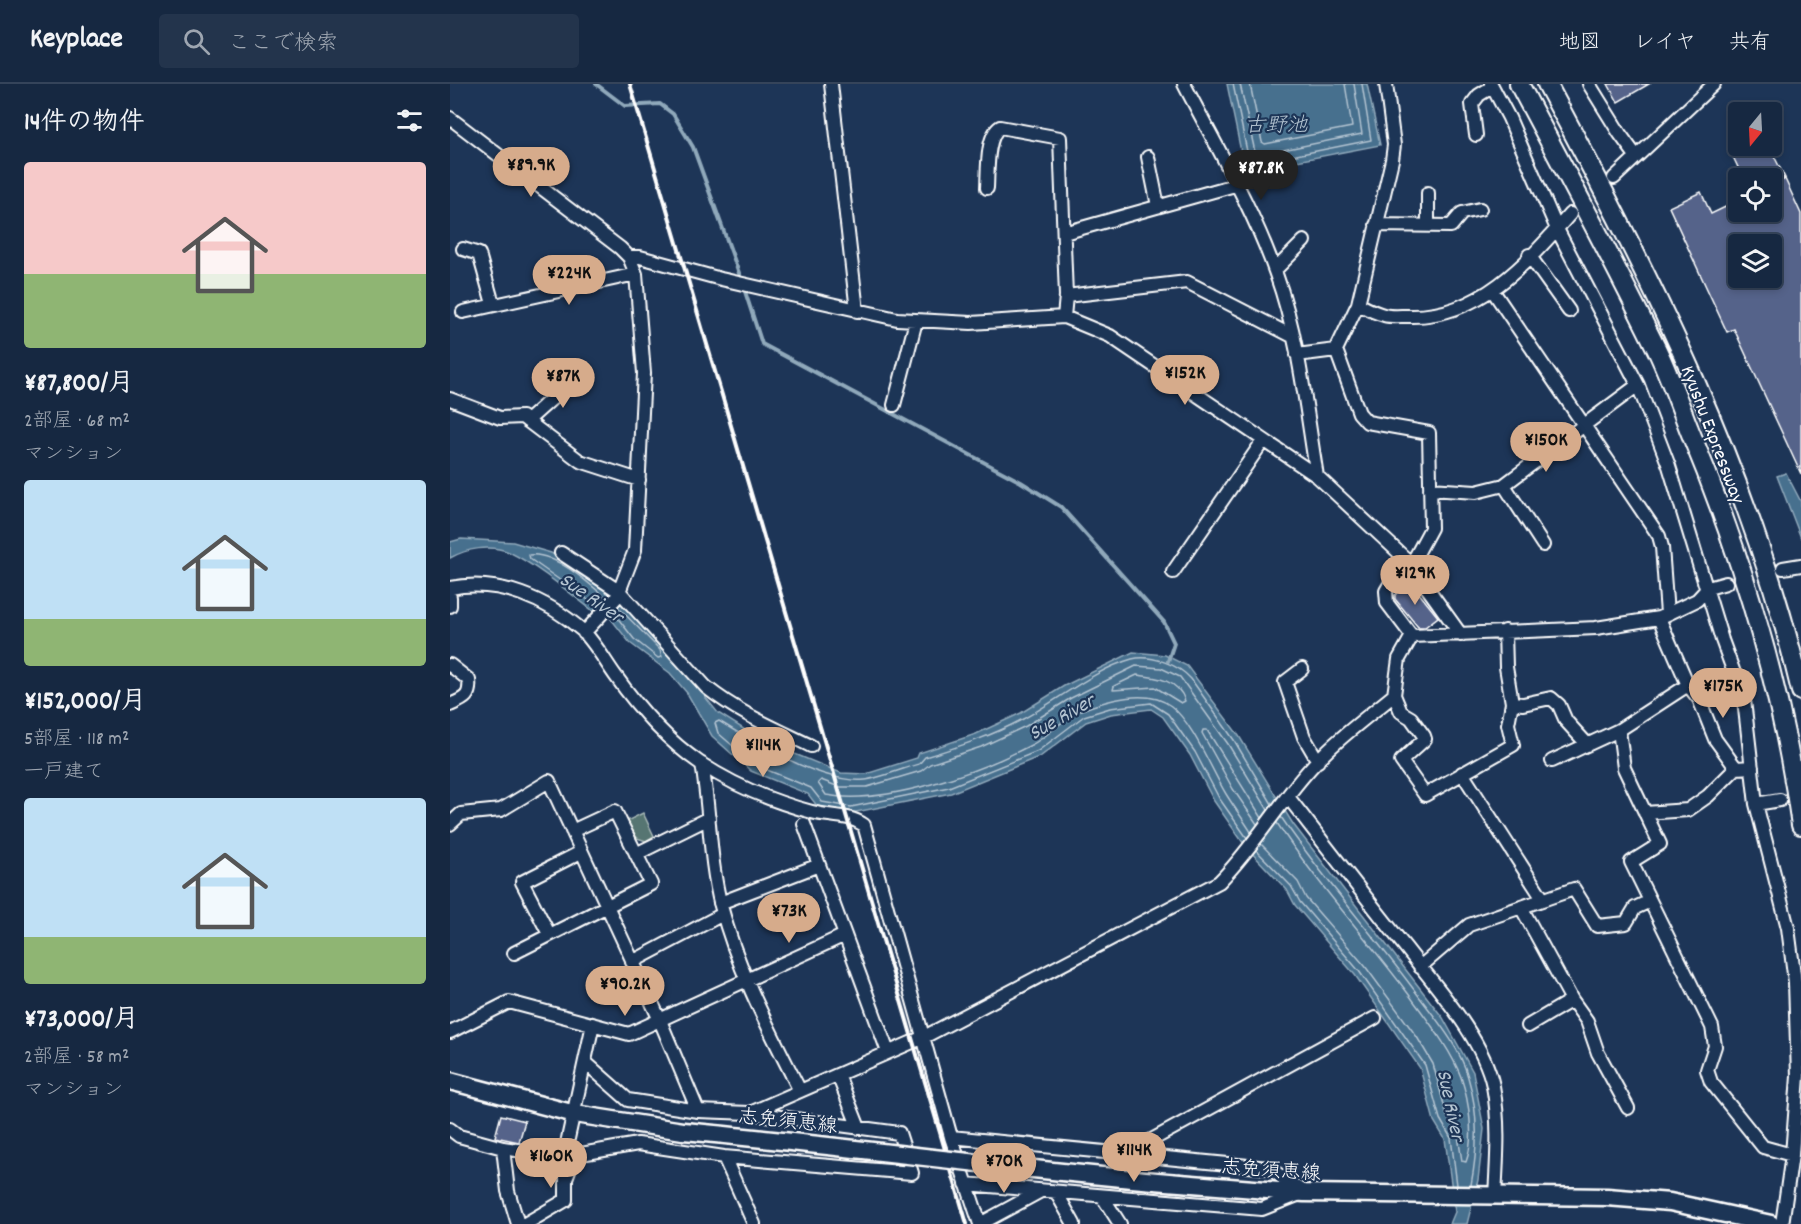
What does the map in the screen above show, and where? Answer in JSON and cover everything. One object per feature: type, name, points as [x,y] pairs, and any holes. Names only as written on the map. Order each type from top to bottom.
[{"type":"highway","name":"Kyushu Expressway","points":[[1519,84],[1605,244],[1657,351],[1703,462],[1741,566],[1771,673],[1801,825]]},
{"type":"highway","name":"Kyushu Expressway","points":[[1547,84],[1653,289],[1723,446],[1770,577],[1801,691]]},
{"type":"highway","points":[[1552,84],[1561,111]]},
{"type":"main road","name":"志免須恵線","points":[[450,1081],[574,1114],[683,1131],[822,1144],[1049,1173],[1304,1193],[1607,1197],[1670,1202],[1771,1224]]},
{"type":"street","points":[[831,84],[857,310]]},
{"type":"street","points":[[1184,84],[1263,238],[1275,270],[1297,355],[1317,476]]},
{"type":"street","points":[[1386,84],[1394,145],[1358,304],[1336,350],[1359,413],[1367,422],[1429,433],[1431,528],[1411,565],[1393,579],[1386,591],[1387,603],[1412,636]]},
{"type":"street","points":[[1589,84],[1636,156]]},
{"type":"street","points":[[1614,178],[1714,84]]},
{"type":"street","points":[[1476,135],[1472,104],[1491,86],[1509,118],[1557,229],[1638,385],[1669,466],[1722,640],[1744,700],[1756,804],[1788,928],[1794,982],[1798,1076],[1792,1155],[1782,1224]]},
{"type":"street","points":[[450,118],[629,257],[636,274],[644,373],[635,550],[619,594],[587,630]]},
{"type":"street","points":[[987,188],[995,130],[1000,127],[1060,138],[1066,296],[1064,317]]},
{"type":"street","points":[[1148,157],[1158,206]]},
{"type":"street","points":[[1064,233],[1235,184]]},
{"type":"street","points":[[1428,193],[1428,226]]},
{"type":"street","points":[[1376,225],[1451,226],[1462,213],[1480,209]]},
{"type":"street","points":[[1358,304],[1385,315],[1427,316],[1445,314],[1471,304],[1492,291],[1570,214]]},
{"type":"street","points":[[1275,270],[1304,242]]},
{"type":"street","points":[[463,249],[479,254],[493,304]]},
{"type":"street","points":[[1529,255],[1569,311]]},
{"type":"street","points":[[629,257],[640,256],[721,279],[916,321],[971,323],[1064,317],[1110,336],[1317,476],[1411,565],[1461,635]]},
{"type":"street","points":[[463,312],[493,304],[563,292],[636,274]]},
{"type":"street","points":[[1066,296],[1187,282],[1292,336]]},
{"type":"street","points":[[1492,291],[1659,536],[1662,547],[1663,616],[1688,685],[1699,699],[1715,739],[1736,768]]},
{"type":"street","points":[[894,405],[916,321]]},
{"type":"street","points":[[1297,355],[1336,350]]},
{"type":"street","points":[[527,421],[555,396],[556,376]]},
{"type":"street","points":[[1430,489],[1476,492],[1504,484],[1638,385]]},
{"type":"street","points":[[450,399],[487,415],[501,418],[522,417],[580,461],[639,480]]},
{"type":"street","points":[[1173,572],[1263,441]]},
{"type":"street","points":[[1504,484],[1543,546]]},
{"type":"street","points":[[561,553],[619,594],[706,687],[722,700],[751,718],[811,746]]},
{"type":"street","points":[[1783,568],[1801,565]]},
{"type":"street","points":[[1412,636],[1596,628],[1663,616],[1696,600],[1708,588],[1726,583]]},
{"type":"street","points":[[450,588],[470,584],[517,592],[550,607],[587,630],[653,723],[702,764],[748,788],[815,813],[855,819],[864,825],[951,1137],[980,1224],[1042,1191]]},
{"type":"street","points":[[450,597],[450,606]]},
{"type":"street","points":[[1412,636],[1399,659],[1394,695],[1401,712],[1411,718],[1425,739],[1401,761],[1425,795],[1513,746],[1508,724],[1512,703],[1506,667],[1506,631]]},
{"type":"street","points":[[450,665],[469,680],[470,691],[466,698],[450,705]]},
{"type":"street","points":[[1302,669],[1285,682],[1304,737],[1318,761]]},
{"type":"street","points":[[1552,761],[1619,730],[1688,685]]},
{"type":"street","points":[[750,1113],[924,1037],[1219,882],[1244,857],[1285,800],[1318,761],[1394,695]]},
{"type":"street","points":[[1512,703],[1523,704],[1551,699],[1558,705],[1566,721],[1587,744]]},
{"type":"street","points":[[1619,730],[1624,768],[1660,844],[1630,862],[1712,1027],[1715,1046],[1707,1070],[1711,1082],[1763,1147],[1792,1155]]},
{"type":"street","points":[[702,764],[722,908],[746,980],[800,1091]]},
{"type":"street","points":[[1645,813],[1688,810],[1708,796],[1736,768],[1752,767]]},
{"type":"street","points":[[1462,773],[1543,899]]},
{"type":"street","points":[[450,824],[461,814],[501,810],[549,781],[659,1018],[698,1111]]},
{"type":"street","points":[[1285,800],[1446,997],[1483,1057],[1493,1085],[1498,1137],[1495,1196]]},
{"type":"street","points":[[1756,804],[1780,800]]},
{"type":"street","points":[[514,953],[549,934],[608,909],[651,884],[615,811],[572,831]]},
{"type":"street","points":[[636,854],[709,818]]},
{"type":"street","points":[[804,824],[888,1053]]},
{"type":"street","points":[[549,934],[522,882],[582,852]]},
{"type":"street","points":[[632,962],[722,908],[819,865]]},
{"type":"street","points":[[1420,967],[1469,925],[1574,889],[1597,926],[1626,923],[1635,908],[1650,901]]},
{"type":"street","points":[[1521,907],[1572,1000],[1587,1021],[1598,1053],[1628,1108]]},
{"type":"street","points":[[450,1032],[509,1002],[629,1034],[659,1018],[845,935]]},
{"type":"street","points":[[1528,1026],[1572,1000]]},
{"type":"street","points":[[1125,1154],[1375,1018]]},
{"type":"street","points":[[525,1224],[566,1200],[566,1178],[574,1114],[593,1024]]},
{"type":"street","points":[[450,1129],[459,1136],[503,1148],[570,1156],[638,1144],[724,1157],[912,1173],[899,1134],[750,1113],[698,1111],[628,1100],[585,1062]]},
{"type":"street","points":[[838,1075],[859,1128]]},
{"type":"street","points":[[951,1137],[1269,1168],[1304,1193]]},
{"type":"street","points":[[503,1148],[508,1191],[518,1224]]},
{"type":"street","points":[[724,1157],[754,1224]]},
{"type":"street","points":[[966,1184],[1262,1209],[1304,1193]]},
{"type":"street","points":[[1056,1192],[1074,1224]]},
{"type":"street","points":[[1102,1196],[1120,1224]]},
{"type":"green space","points":[[643,813],[654,836],[646,841],[637,838],[627,821]]},
{"type":"water","name":"古野池","points":[[1227,84],[1367,84],[1380,145],[1245,171]]},
{"type":"water","points":[[1786,473],[1801,502],[1801,538],[1777,476]]},
{"type":"water","name":"Sue River","points":[[461,539],[513,542],[551,553],[585,572],[621,602],[664,646],[718,713],[761,740],[841,773],[866,774],[917,758],[919,753],[976,734],[1021,713],[1064,686],[1133,652],[1165,655],[1187,666],[1239,736],[1293,824],[1443,1018],[1473,1072],[1484,1129],[1478,1180],[1467,1224],[1450,1224],[1455,1212],[1445,1139],[1434,1121],[1420,1068],[1355,975],[1295,905],[1287,890],[1246,847],[1214,801],[1190,755],[1163,717],[1151,709],[1111,714],[1086,722],[1041,756],[951,793],[851,813],[818,807],[808,794],[751,771],[712,736],[687,693],[670,673],[630,643],[608,615],[597,614],[543,572],[509,552],[486,548],[463,552],[450,558],[450,542]]},
{"type":"building","points":[[1608,84],[1649,84],[1618,102]]},
{"type":"building","points":[[1733,156],[1774,156],[1780,168],[1738,168]]},
{"type":"building","points":[[1785,179],[1801,214],[1801,474],[1734,329],[1727,332],[1669,207],[1701,192],[1711,214],[1728,206],[1728,222],[1782,222],[1782,181]]},
{"type":"building","points":[[1410,582],[1438,617],[1425,627],[1418,627],[1395,599],[1395,595]]},
{"type":"building","points":[[501,1115],[525,1121],[519,1142],[495,1137]]},
{"type":"waterway","points":[[596,84],[625,106],[660,104],[673,114],[693,147],[762,344],[1021,482],[1061,507],[1164,622],[1174,643],[1168,661]]},
{"type":"tunnel","points":[[1578,208],[1614,178]]},
{"type":"tunnel","points":[[1726,583],[1774,571]]},
{"type":"railway","points":[[630,84],[967,1224]]}]
